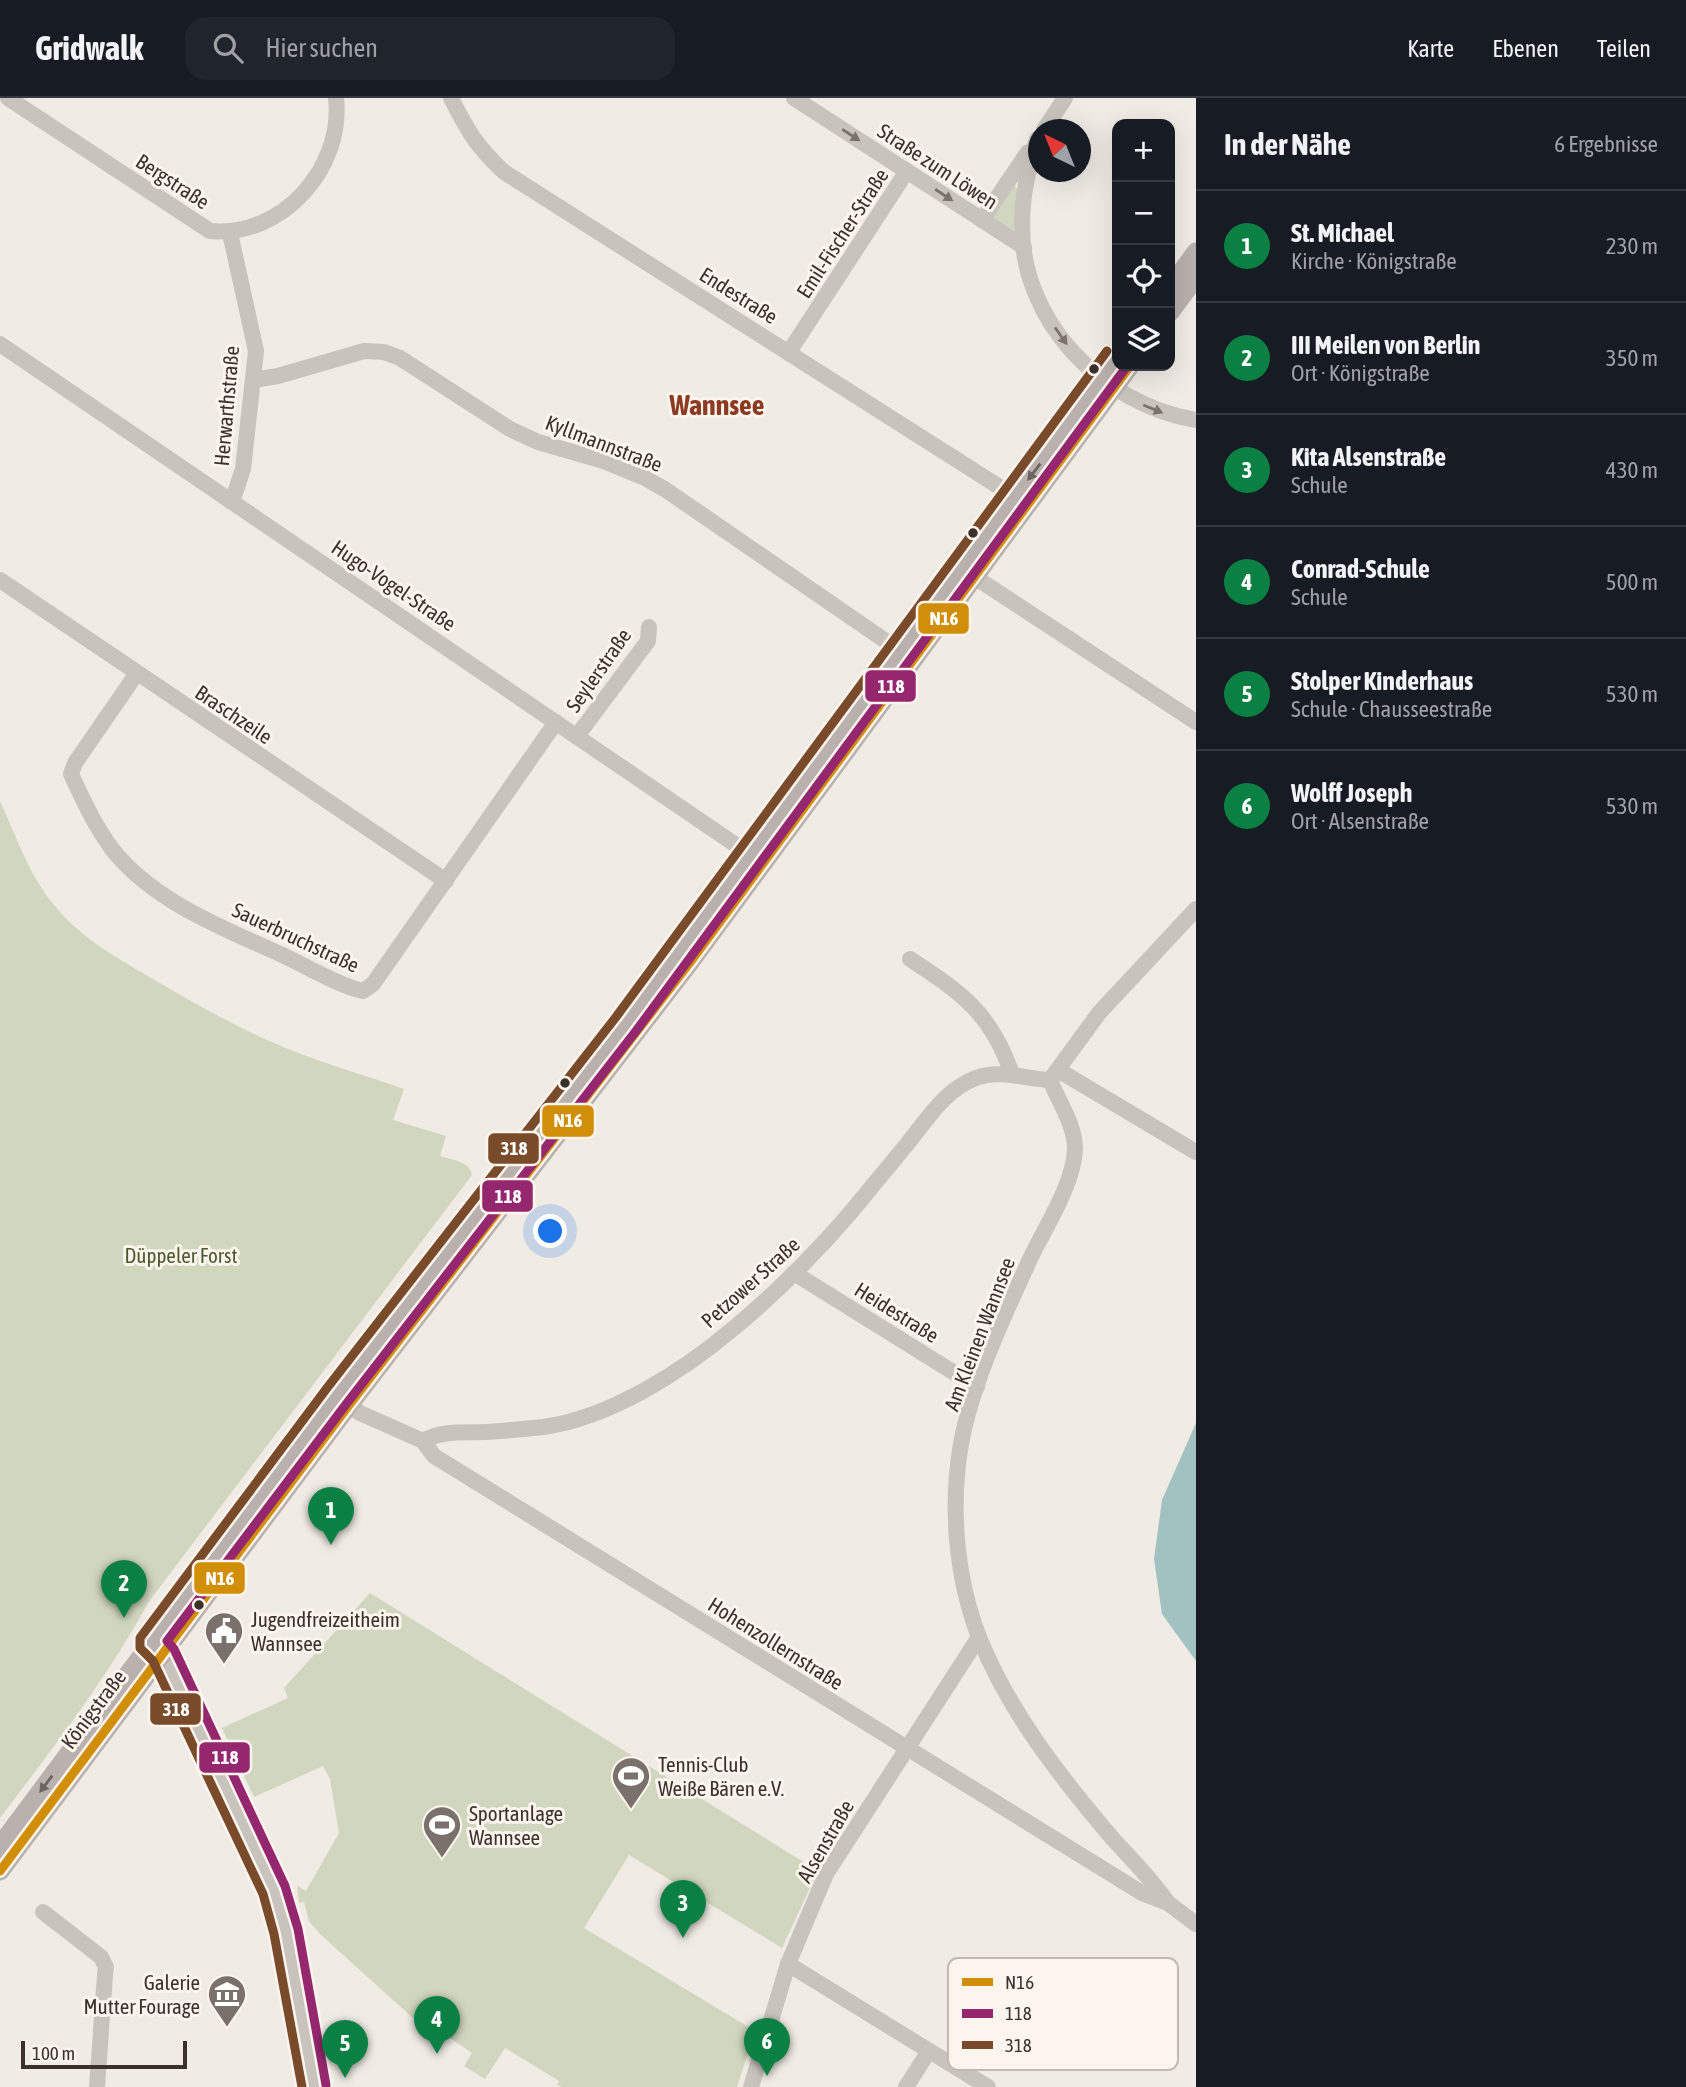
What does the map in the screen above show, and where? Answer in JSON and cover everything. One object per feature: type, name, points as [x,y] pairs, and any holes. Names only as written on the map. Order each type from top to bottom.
[{"type":"main road","points":[[1175,281],[1196,252]]},
{"type":"main road","points":[[1173,308],[1196,277]]},
{"type":"main road","name":"Königstraße","points":[[1108,384],[1112,371]]},
{"type":"main road","name":"Königstraße","points":[[0,1871],[157,1649],[596,1062],[757,859],[1108,384],[1124,371]]},
{"type":"main road","name":"Königstraße","points":[[0,1846],[157,1649]]},
{"type":"street","points":[[0,104],[7,98]]},
{"type":"street","name":"Bergstraße","points":[[7,98],[211,231],[230,233]]},
{"type":"street","points":[[230,233],[256,225],[285,210],[306,192],[323,168],[334,139],[336,98]]},
{"type":"street","name":"Endestraße","points":[[451,98],[481,151],[504,172],[1021,501]]},
{"type":"street","name":"Straße zum Löwen","points":[[794,98],[1024,247]]},
{"type":"street","points":[[1051,119],[1065,98]]},
{"type":"street","points":[[982,220],[1028,153]]},
{"type":"street","name":"Emil-Fischer-Straße","points":[[789,352],[907,171]]},
{"type":"street","points":[[1028,171],[1023,199],[1024,247],[1039,301],[1058,333],[1080,361],[1108,384],[1147,407],[1196,420]]},
{"type":"street","name":"Herwarthstraße","points":[[230,233],[256,351],[243,469],[230,501]]},
{"type":"street","name":"Hugo-Vogel-Straße","points":[[0,344],[757,859]]},
{"type":"street","name":"Kyllmannstraße","points":[[253,380],[278,376],[364,351],[384,352],[400,358],[510,429],[538,442],[604,461],[666,490],[908,656]]},
{"type":"street","points":[[969,573],[1196,722]]},
{"type":"street","name":"Braschzeile","points":[[0,580],[446,881]]},
{"type":"street","name":"Seylerstraße","points":[[577,736],[648,641],[649,626]]},
{"type":"street","name":"Sauerbruchstraße","points":[[137,673],[75,763],[71,774],[94,822],[113,849],[132,872],[183,906],[258,944],[363,990],[373,984],[556,722]]},
{"type":"street","points":[[1196,909],[1099,1013],[1054,1075],[1196,1152]]},
{"type":"street","points":[[910,959],[963,996],[987,1021],[1003,1048],[1012,1074]]},
{"type":"street","name":"Petzower Straße","points":[[423,1441],[435,1434],[546,1427],[613,1404],[669,1376],[733,1329],[794,1273],[860,1201],[943,1099],[978,1077],[1012,1074],[1054,1075]]},
{"type":"street","name":"Am Kleinen Wannsee","points":[[1054,1075],[1071,1128],[1074,1149],[1069,1176],[1003,1317],[977,1387],[961,1444],[957,1492],[958,1542],[964,1588],[979,1637],[1006,1692],[1037,1742],[1114,1840],[1154,1882],[1168,1903]]},
{"type":"street","name":"Heidestraße","points":[[794,1273],[977,1387]]},
{"type":"street","name":"Hohenzollernstraße","points":[[343,1401],[360,1413],[423,1441],[434,1455],[906,1749],[1142,1893],[1168,1903],[1196,1924]]},
{"type":"street","name":"Alsenstraße","points":[[751,2087],[788,1964],[826,1874],[979,1637]]},
{"type":"street","points":[[157,1649],[274,1890],[286,1931],[314,2087]]},
{"type":"street","points":[[43,1912],[97,1953],[104,1962],[97,2087]]},
{"type":"street","points":[[788,1964],[948,2063]]},
{"type":"street","points":[[906,2087],[929,2051]]},
{"type":"street","points":[[960,2070],[988,2087]]},
{"type":"green space","points":[[1014,185],[1018,190],[1017,225],[1013,230],[1008,230],[990,215]]},
{"type":"green space","name":"Düppeler Forst","points":[[0,801],[37,881],[64,916],[85,935],[146,975],[255,1035],[404,1089],[393,1120],[446,1136],[440,1156],[464,1164],[471,1170],[472,1175],[150,1600],[98,1685],[0,1818]]},
{"type":"green space","points":[[494,1179],[484,1197],[476,1194],[338,1371],[336,1369],[462,1205]]},
{"type":"green space","points":[[320,1389],[329,1396],[319,1397],[260,1475],[267,1481],[246,1500],[240,1495]]},
{"type":"green space","points":[[194,1556],[201,1561],[164,1612],[157,1606]]},
{"type":"green space","name":"Sportanlage Wannsee","points":[[370,1593],[818,1871],[782,1948],[629,1855],[584,1928],[755,2031],[737,2087],[561,2087],[557,2085],[559,2081],[505,2048],[485,2079],[464,2066],[472,2053],[435,2028],[414,2019],[309,1921],[304,1902],[299,1903],[297,1886],[306,1891],[339,1833],[330,1779],[323,1766],[254,1797],[222,1728],[288,1698],[284,1688]]},
{"type":"water","points":[[1196,1423],[1196,1661],[1162,1614],[1154,1559],[1162,1500]]},
{"type":"transit line","name":"318","points":[[302,2087],[274,1934],[263,1894],[153,1661],[140,1648],[140,1638],[327,1388],[616,1017],[1107,351]]},
{"type":"transit line","name":"118","points":[[326,2085],[298,1929],[285,1886],[174,1649],[167,1641],[347,1403],[636,1031],[1123,371]]},
{"type":"transit line","name":"N16","points":[[0,1871],[349,1405],[691,961],[1126,371]]},
{"type":"place","name":"St. Michael","points":[[331,1545]]},
{"type":"place","name":"III Meilen von Berlin","points":[[124,1618]]},
{"type":"place","name":"Jugendfreizeitheim Wannsee","points":[[224,1665]]},
{"type":"place","name":"Tennis-Club Weiße Bären e.V.","points":[[631,1810]]},
{"type":"place","name":"Sportanlage Wannsee","points":[[442,1859]]},
{"type":"place","name":"Kita Alsenstraße","points":[[683,1938]]},
{"type":"place","name":"Galerie Mutter Fourage","points":[[227,2028]]},
{"type":"place","name":"Conrad-Schule","points":[[437,2054]]},
{"type":"place","name":"Wolff Joseph","points":[[767,2076]]},
{"type":"place","name":"Stolper Kinderhaus","points":[[345,2078]]},
{"type":"district","name":"Wannsee","points":[[717,405]]}]
